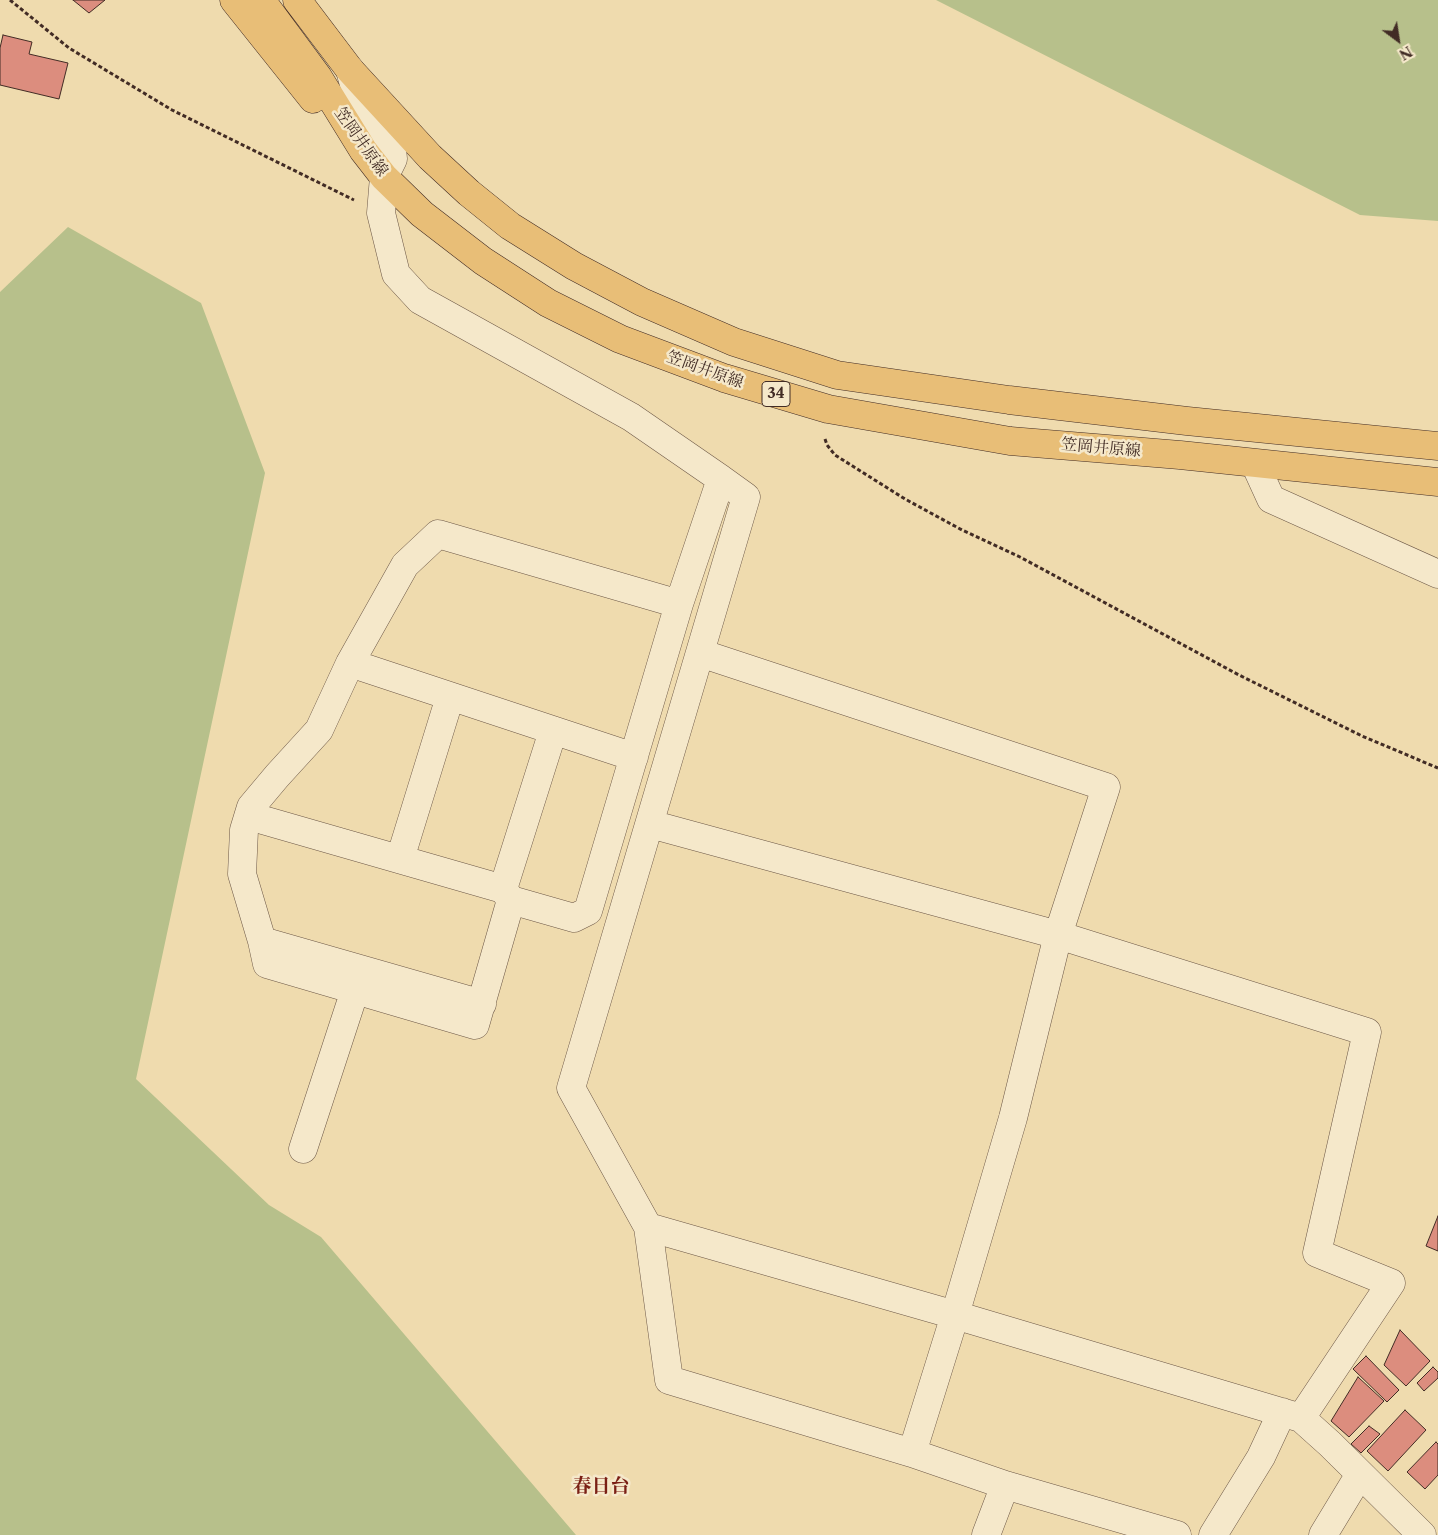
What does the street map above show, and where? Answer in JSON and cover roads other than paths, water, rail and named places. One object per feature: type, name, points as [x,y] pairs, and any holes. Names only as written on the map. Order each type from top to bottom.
[{"type":"main road","points":[[234,0],[312,98],[363,150]]},
{"type":"main road","name":"笠岡井原線","points":[[261,0],[318,78],[363,150],[384,178],[422,214],[483,261],[548,303],[620,339],[724,378],[828,410],[1010,441],[1180,455],[1438,482]]},
{"type":"main road","name":"34","points":[[297,0],[350,70],[430,157],[469,193],[510,226],[574,266],[642,302],[734,342],[837,374],[1018,402],[1438,446]]},
{"type":"street","points":[[350,70],[360,106],[392,149],[393,159],[384,178],[382,213],[396,274],[420,300],[631,417],[746,497],[571,1088],[648,1227],[669,1380],[912,1454],[1005,1486],[1178,1535]]},
{"type":"street","points":[[384,178],[417,142]]},
{"type":"street","points":[[1255,464],[1271,499],[1438,574]]},
{"type":"street","points":[[249,816],[400,859],[574,918],[588,911],[679,604],[721,479]]},
{"type":"street","points":[[553,731],[507,894],[476,1025],[267,964],[242,874],[244,830],[251,807],[319,730],[350,663],[405,564],[438,534],[679,604]]},
{"type":"street","points":[[700,653],[1106,787],[1058,935],[1013,1118],[912,1454]]},
{"type":"street","points":[[350,663],[634,757]]},
{"type":"street","points":[[400,859],[450,697]]},
{"type":"street","points":[[650,824],[1058,935],[1367,1032],[1317,1253],[1391,1283],[1261,1457],[1213,1535]]},
{"type":"street","points":[[262,941],[482,1004]]},
{"type":"street","points":[[303,1149],[355,990]]},
{"type":"street","points":[[648,1227],[955,1315],[1291,1415],[1360,1474],[1420,1535]]},
{"type":"street","points":[[1323,1535],[1360,1474]]},
{"type":"street","points":[[986,1535],[1005,1486]]},
{"type":"district","name":"春日台","points":[[601,1487]]}]
